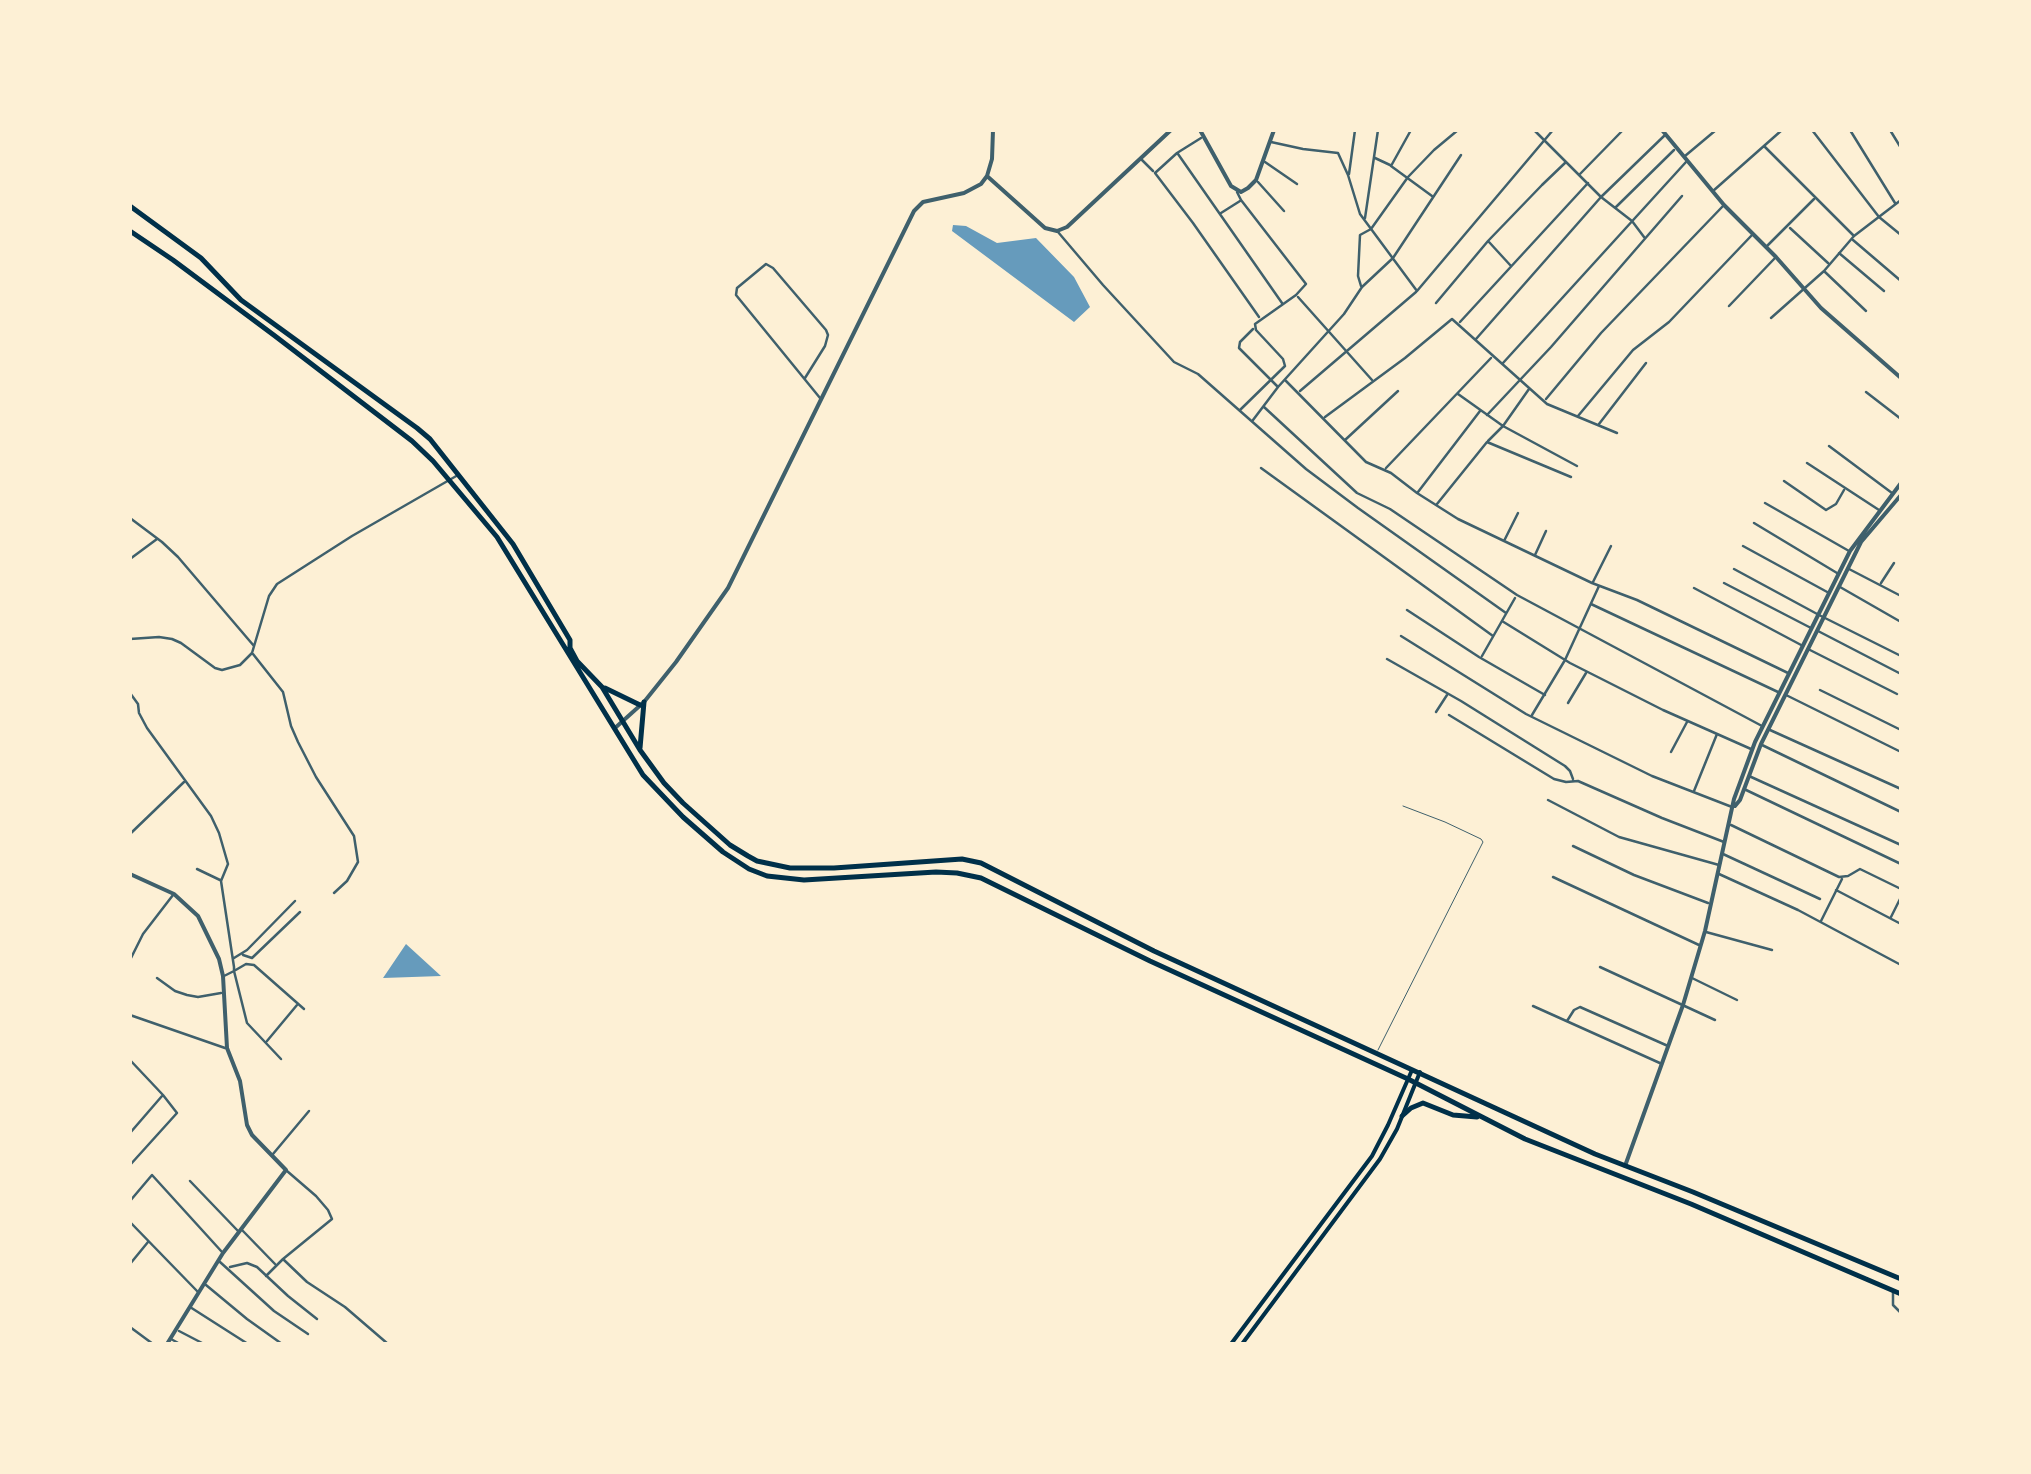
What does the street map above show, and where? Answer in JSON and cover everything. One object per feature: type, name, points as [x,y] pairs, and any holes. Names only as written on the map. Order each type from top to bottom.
[{"type":"main road","points":[[130,206],[200,258],[241,300],[418,428],[460,474],[513,544],[570,640],[576,661],[602,687],[664,783],[730,845],[748,856],[790,868],[962,859],[981,863],[1154,950],[1595,1154],[1901,1279]]},
{"type":"main road","points":[[130,231],[412,440],[498,537],[643,776],[683,817],[749,869],[767,876],[834,879],[936,872],[981,878],[1526,1138],[1901,1294]]},
{"type":"main road","points":[[602,687],[642,703],[640,750]]},
{"type":"main road","points":[[834,868],[834,879]]},
{"type":"main road","points":[[1231,1344],[1372,1156],[1408,1079],[1416,1071]]},
{"type":"main road","points":[[1242,1344],[1380,1159],[1402,1116],[1416,1071]]},
{"type":"main road","points":[[1402,1116],[1423,1103],[1453,1115],[1480,1117]]},
{"type":"main road","points":[[1683,1201],[1686,1190]]},
{"type":"street","points":[[615,728],[676,662],[728,588],[914,210],[922,202],[976,188],[987,176],[994,147],[993,130]]},
{"type":"street","points":[[1057,231],[1171,130]]},
{"type":"street","points":[[1200,130],[1241,200],[1305,282],[1296,295],[1260,319],[1240,342],[1239,348],[1278,387]]},
{"type":"street","points":[[1237,191],[1256,180],[1274,130]]},
{"type":"street","points":[[1348,175],[1355,130]]},
{"type":"street","points":[[1364,220],[1378,130]]},
{"type":"street","points":[[1392,166],[1411,130]]},
{"type":"street","points":[[1362,287],[1358,276],[1362,233],[1372,229],[1408,177],[1458,130]]},
{"type":"street","points":[[1534,130],[1601,197],[1632,221],[1645,238]]},
{"type":"street","points":[[1299,393],[1417,292],[1553,130]]},
{"type":"street","points":[[1579,174],[1623,130]]},
{"type":"street","points":[[1501,364],[1685,159],[1716,130]]},
{"type":"street","points":[[1712,191],[1782,130]]},
{"type":"street","points":[[1812,130],[1879,216],[1901,235]]},
{"type":"street","points":[[1850,130],[1896,204]]},
{"type":"street","points":[[1890,130],[1901,148]]},
{"type":"street","points":[[1474,340],[1664,132],[1712,191],[1821,308],[1901,378]]},
{"type":"street","points":[[1154,172],[1204,136]]},
{"type":"street","points":[[1272,142],[1337,152],[1364,220],[1417,292]]},
{"type":"street","points":[[1764,146],[1853,238],[1901,281]]},
{"type":"street","points":[[1615,208],[1676,148]]},
{"type":"street","points":[[1177,153],[1283,305]]},
{"type":"street","points":[[1252,421],[1344,314],[1362,287],[1393,258],[1461,155]]},
{"type":"street","points":[[1373,157],[1434,197]]},
{"type":"street","points":[[1139,158],[1154,172],[1260,319]]},
{"type":"street","points":[[1264,162],[1297,184]]},
{"type":"street","points":[[1436,303],[1488,241],[1566,162]]},
{"type":"street","points":[[987,176],[1045,228],[1057,231],[1174,362],[1198,374],[1306,469],[1506,613]]},
{"type":"street","points":[[1256,180],[1284,210]]},
{"type":"street","points":[[1459,323],[1588,183]]},
{"type":"street","points":[[1486,414],[1682,196]]},
{"type":"street","points":[[1766,247],[1815,198]]},
{"type":"street","points":[[1220,214],[1241,200]]},
{"type":"street","points":[[1770,318],[1824,271],[1853,238],[1901,200]]},
{"type":"street","points":[[1544,402],[1601,333],[1724,204]]},
{"type":"street","points":[[1788,226],[1829,264]]},
{"type":"street","points":[[1576,417],[1633,350],[1668,322],[1753,234]]},
{"type":"street","points":[[1488,241],[1510,266]]},
{"type":"street","points":[[1838,252],[1884,291]]},
{"type":"street","points":[[1729,306],[1776,257]]},
{"type":"street","points":[[805,378],[828,335],[766,264],[735,292],[821,399]]},
{"type":"street","points":[[1824,271],[1866,310]]},
{"type":"street","points":[[1296,295],[1374,381]]},
{"type":"street","points":[[1323,418],[1405,358],[1450,319],[1551,407],[1617,433]]},
{"type":"street","points":[[1254,328],[1294,372]]},
{"type":"street","points":[[1385,470],[1492,358]]},
{"type":"street","points":[[1240,410],[1285,363]]},
{"type":"street","points":[[1598,425],[1646,364]]},
{"type":"street","points":[[1285,380],[1366,462],[1385,470],[1436,505],[1503,542],[1637,600],[1789,674]]},
{"type":"street","points":[[1436,505],[1504,426],[1529,389]]},
{"type":"street","points":[[1345,440],[1398,391]]},
{"type":"street","points":[[1866,392],[1901,419]]},
{"type":"street","points":[[1457,393],[1504,426],[1576,466]]},
{"type":"street","points":[[1264,408],[1358,492],[1390,509],[1517,595],[1766,728],[1901,789]]},
{"type":"street","points":[[1417,493],[1480,410]]},
{"type":"street","points":[[1488,442],[1572,477]]},
{"type":"street","points":[[1828,446],[1894,494]]},
{"type":"street","points":[[1807,463],[1880,511]]},
{"type":"street","points":[[1260,468],[1492,636]]},
{"type":"street","points":[[130,639],[172,639],[222,670],[240,665],[254,650],[269,596],[277,584],[366,527],[460,474]]},
{"type":"street","points":[[1784,480],[1826,510],[1836,504],[1845,488]]},
{"type":"street","points":[[1821,616],[1850,551],[1901,483]]},
{"type":"street","points":[[1625,1166],[1684,1005],[1746,774],[1845,567],[1901,495]]},
{"type":"street","points":[[1765,503],[1850,551]]},
{"type":"street","points":[[1503,542],[1518,513]]},
{"type":"street","points":[[130,518],[194,574],[283,692],[294,733],[316,777],[354,836],[358,862],[334,893]]},
{"type":"street","points":[[1754,523],[1838,574]]},
{"type":"street","points":[[1535,557],[1546,531]]},
{"type":"street","points":[[130,559],[158,539]]},
{"type":"street","points":[[1592,583],[1610,546]]},
{"type":"street","points":[[1742,546],[1830,594]]},
{"type":"street","points":[[1880,584],[1894,563]]},
{"type":"street","points":[[1845,567],[1901,596]]},
{"type":"street","points":[[1734,569],[1901,656]]},
{"type":"street","points":[[1724,583],[1901,674]]},
{"type":"street","points":[[1836,585],[1901,622]]},
{"type":"street","points":[[1531,717],[1565,660],[1599,586]]},
{"type":"street","points":[[1694,588],[1897,694]]},
{"type":"street","points":[[1481,657],[1517,595]]},
{"type":"street","points":[[1591,604],[1901,752]]},
{"type":"street","points":[[1408,610],[1545,695]]},
{"type":"street","points":[[1502,620],[1586,671],[1752,750]]},
{"type":"street","points":[[1402,636],[1531,717],[1652,776],[1734,808]]},
{"type":"street","points":[[1782,694],[1805,647]]},
{"type":"street","points":[[1387,659],[1565,766],[1573,780]]},
{"type":"street","points":[[1568,703],[1586,671]]},
{"type":"street","points":[[1820,690],[1901,730]]},
{"type":"street","points":[[130,692],[147,728],[211,816],[219,833],[228,866],[221,881],[232,958],[247,1022],[281,1059]]},
{"type":"street","points":[[1436,712],[1448,694]]},
{"type":"street","points":[[1449,715],[1554,778],[1573,780],[1726,842]]},
{"type":"street","points":[[1671,752],[1687,721]]},
{"type":"street","points":[[1746,774],[1752,750],[1766,728]]},
{"type":"street","points":[[1694,792],[1717,734]]},
{"type":"street","points":[[1760,744],[1901,812]]},
{"type":"street","points":[[1746,774],[1901,846]]},
{"type":"street","points":[[130,834],[185,781]]},
{"type":"street","points":[[1741,788],[1901,864]]},
{"type":"street","points":[[1548,800],[1619,837],[1720,865]]},
{"type":"street","points":[[1730,824],[1842,878]]},
{"type":"street","points":[[1574,846],[1634,875],[1710,904]]},
{"type":"street","points":[[1723,854],[1820,899]]},
{"type":"street","points":[[196,869],[221,881]]},
{"type":"street","points":[[1821,922],[1842,878],[1860,869],[1901,889]]},
{"type":"street","points":[[1718,873],[1901,965]]},
{"type":"street","points":[[130,874],[174,894],[198,916],[223,976],[227,1048],[240,1081],[247,1125],[286,1170],[316,1196],[332,1219],[266,1276]]},
{"type":"street","points":[[1553,877],[1701,945]]},
{"type":"street","points":[[1836,890],[1901,924]]},
{"type":"street","points":[[130,960],[143,934],[174,894]]},
{"type":"street","points":[[1891,919],[1901,897]]},
{"type":"street","points":[[232,958],[242,954],[295,901]]},
{"type":"street","points":[[242,954],[252,958],[300,912]]},
{"type":"street","points":[[1705,931],[1772,950]]},
{"type":"street","points":[[223,976],[246,964],[254,965],[304,1009]]},
{"type":"street","points":[[1600,967],[1715,1020]]},
{"type":"street","points":[[1691,977],[1737,1000]]},
{"type":"street","points":[[157,978],[187,995],[223,992]]},
{"type":"street","points":[[266,1042],[298,1004]]},
{"type":"street","points":[[1532,1006],[1664,1064]]},
{"type":"street","points":[[1566,1021],[1580,1006],[1670,1046]]},
{"type":"street","points":[[130,1015],[227,1048]]},
{"type":"street","points":[[130,1060],[176,1111],[176,1116],[130,1165]]},
{"type":"street","points":[[130,1133],[163,1094]]},
{"type":"street","points":[[272,1155],[309,1111]]},
{"type":"street","points":[[180,1344],[169,1341],[189,1306],[286,1170]]},
{"type":"street","points":[[130,1201],[152,1175],[224,1253]]},
{"type":"street","points":[[190,1181],[276,1265]]},
{"type":"street","points":[[131,1225],[199,1293]]},
{"type":"street","points":[[130,1264],[148,1242]]},
{"type":"street","points":[[283,1259],[388,1344]]},
{"type":"street","points":[[218,1262],[308,1334]]},
{"type":"street","points":[[227,1269],[247,1263],[256,1267],[317,1319]]},
{"type":"street","points":[[206,1285],[282,1344]]},
{"type":"street","points":[[1893,1291],[1894,1306],[1901,1313]]},
{"type":"street","points":[[189,1306],[248,1344]]},
{"type":"street","points":[[130,1327],[154,1344]]},
{"type":"street","points":[[175,1329],[204,1344]]},
{"type":"lane","points":[[1376,1052],[1483,842],[1403,806]]},
{"type":"water","points":[[953,225],[966,226],[997,243],[1036,238],[1074,277],[1090,307],[1074,322],[952,231]]},
{"type":"water","points":[[406,944],[441,976],[383,978]]}]
